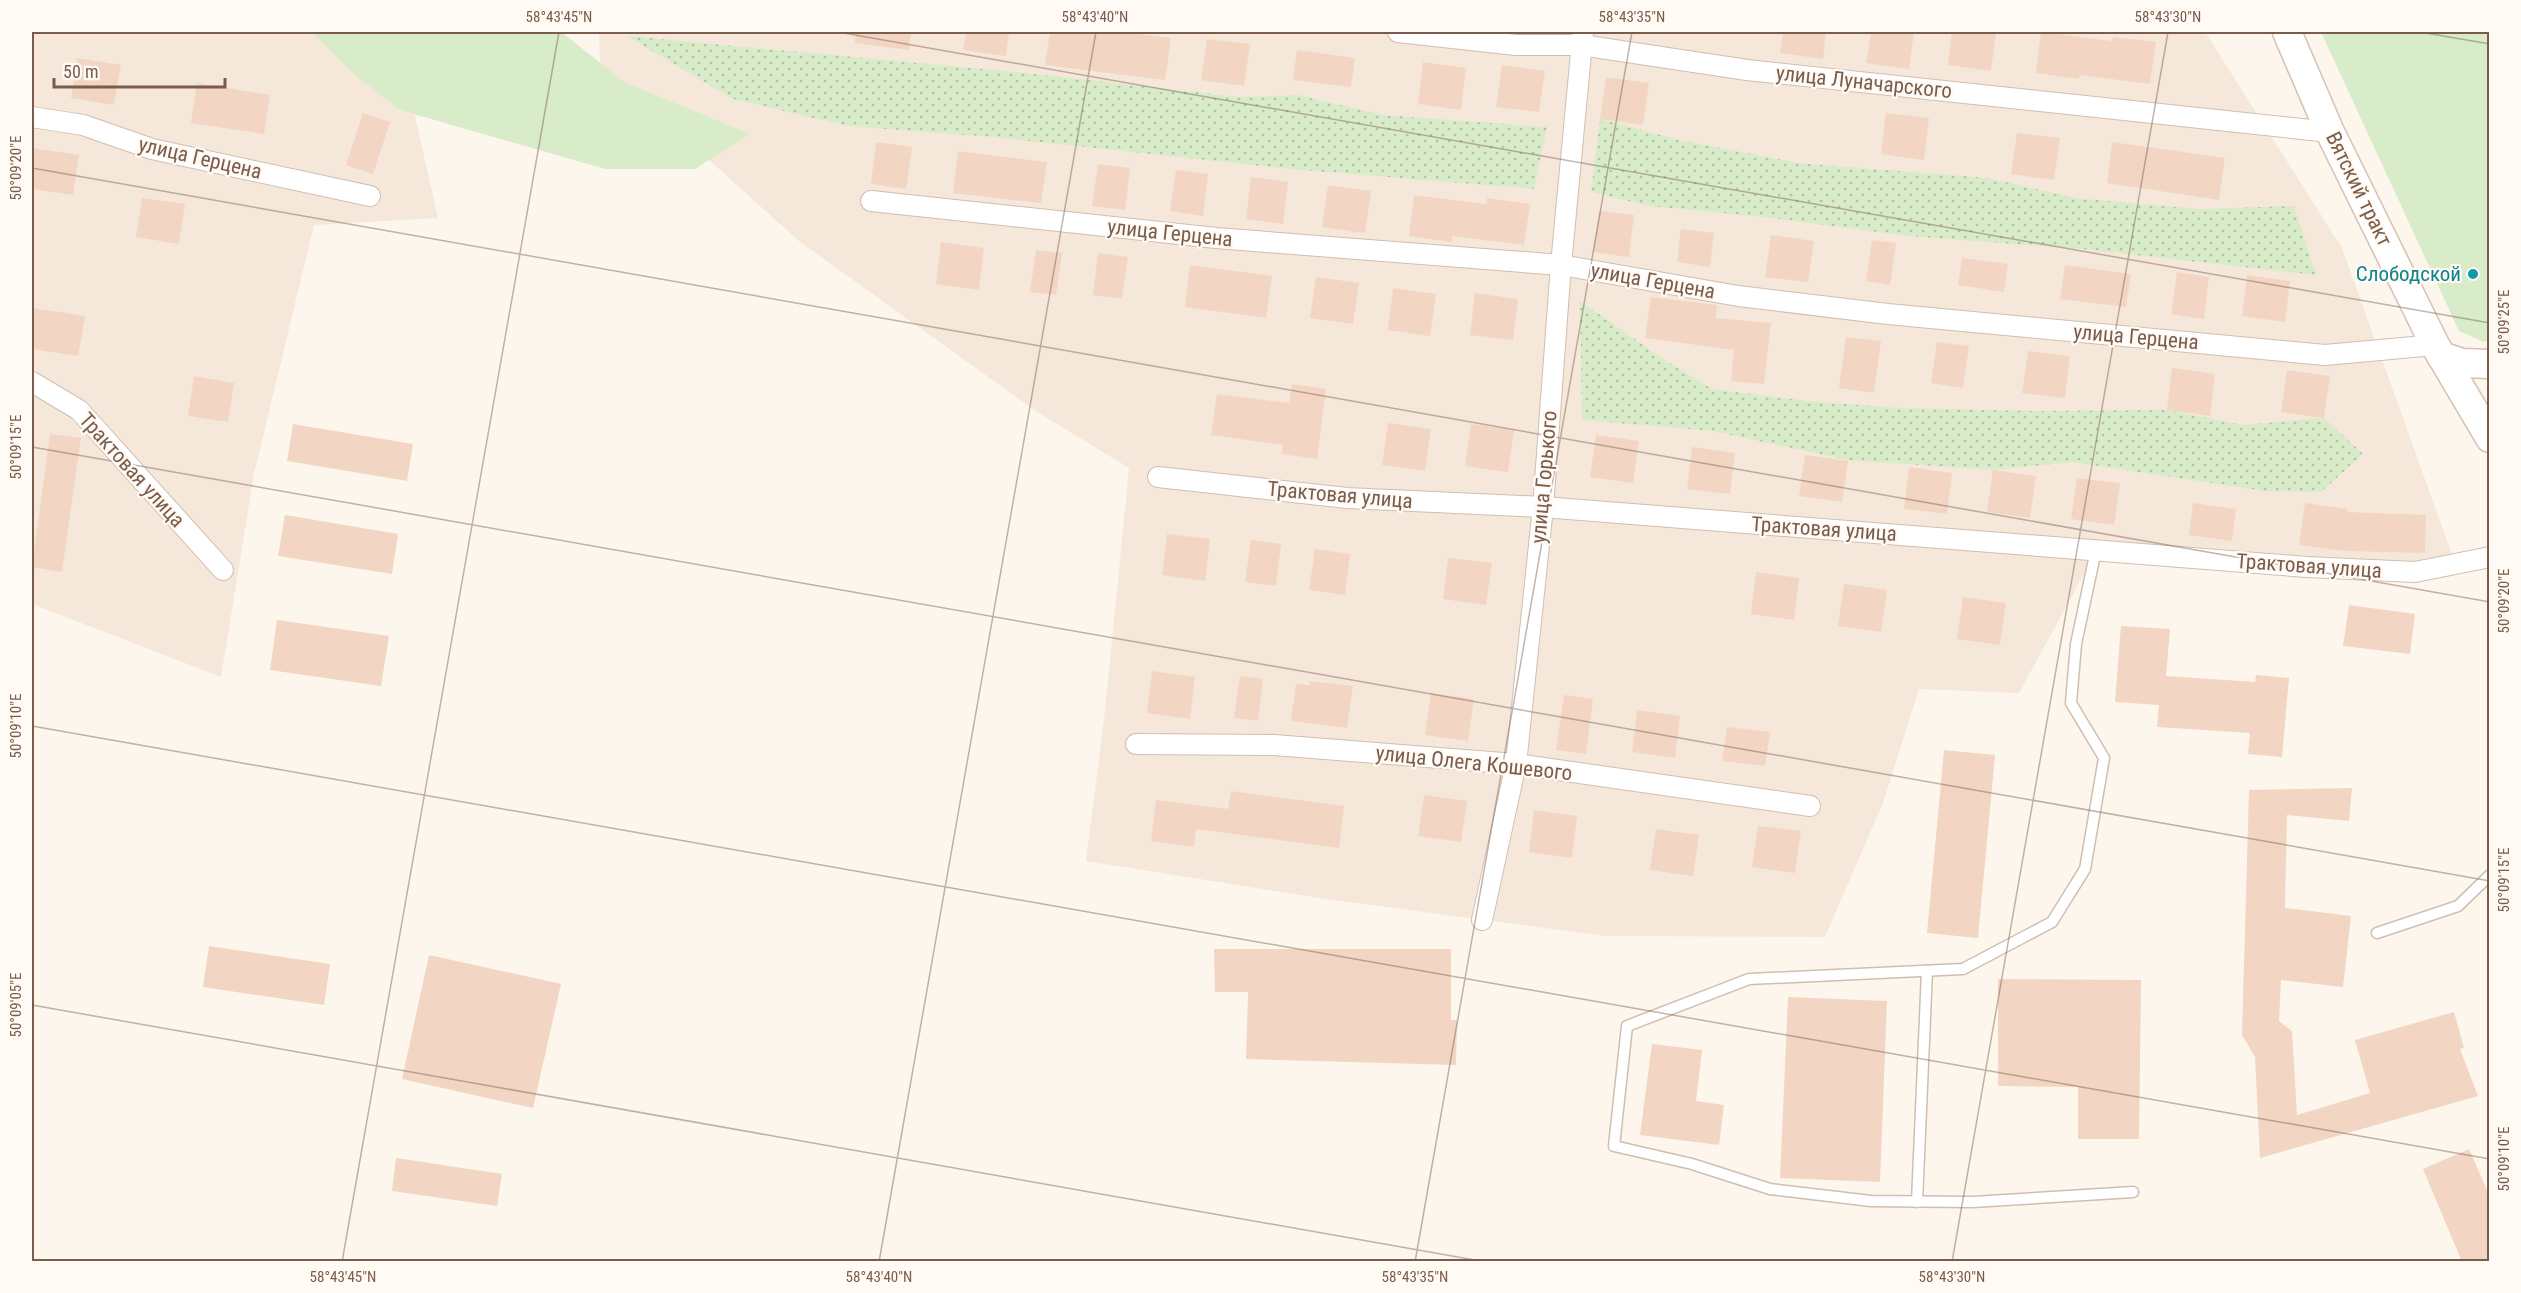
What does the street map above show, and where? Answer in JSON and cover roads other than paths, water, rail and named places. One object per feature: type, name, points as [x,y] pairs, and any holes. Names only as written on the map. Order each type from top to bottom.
[{"type":"main road","name":"Вятский тракт","points":[[2286,32],[2330,132],[2438,350],[2490,438]]},
{"type":"main road","points":[[2438,350],[2462,363],[2490,364]]},
{"type":"street","name":"улица Луначарского","points":[[1398,32],[1516,45],[1582,38],[1747,70],[2330,132]]},
{"type":"street","name":"улица Горького","points":[[1482,920],[1516,764],[1543,507],[1561,266],[1582,38]]},
{"type":"street","name":"улица Герцена","points":[[32,117],[83,125],[152,149],[370,196]]},
{"type":"street","name":"улица Герцена","points":[[871,201],[1216,238],[1561,266],[1738,296],[1876,312],[2313,354],[2438,350]]},
{"type":"street","name":"Трактовая улица","points":[[32,382],[79,410],[223,570]]},
{"type":"street","name":"Трактовая улица","points":[[1158,477],[1347,498],[1543,507],[2307,567],[2415,572],[2490,558]]},
{"type":"street","name":"улица Олега Кошевого","points":[[1136,744],[1274,745],[1516,764],[1810,806]]},
{"type":"lane","points":[[2096,550],[2076,644],[2071,703],[2104,758],[2085,869],[2052,922],[1963,969],[1749,979],[1627,1026],[1614,1146],[1692,1164],[1770,1189],[1871,1201],[1972,1202],[2133,1192]]},
{"type":"lane","points":[[2377,933],[2458,906],[2490,875]]},
{"type":"lane","points":[[1917,1202],[1927,971]]},
{"type":"place","name":"Слободской","points":[[2473,274]]}]
